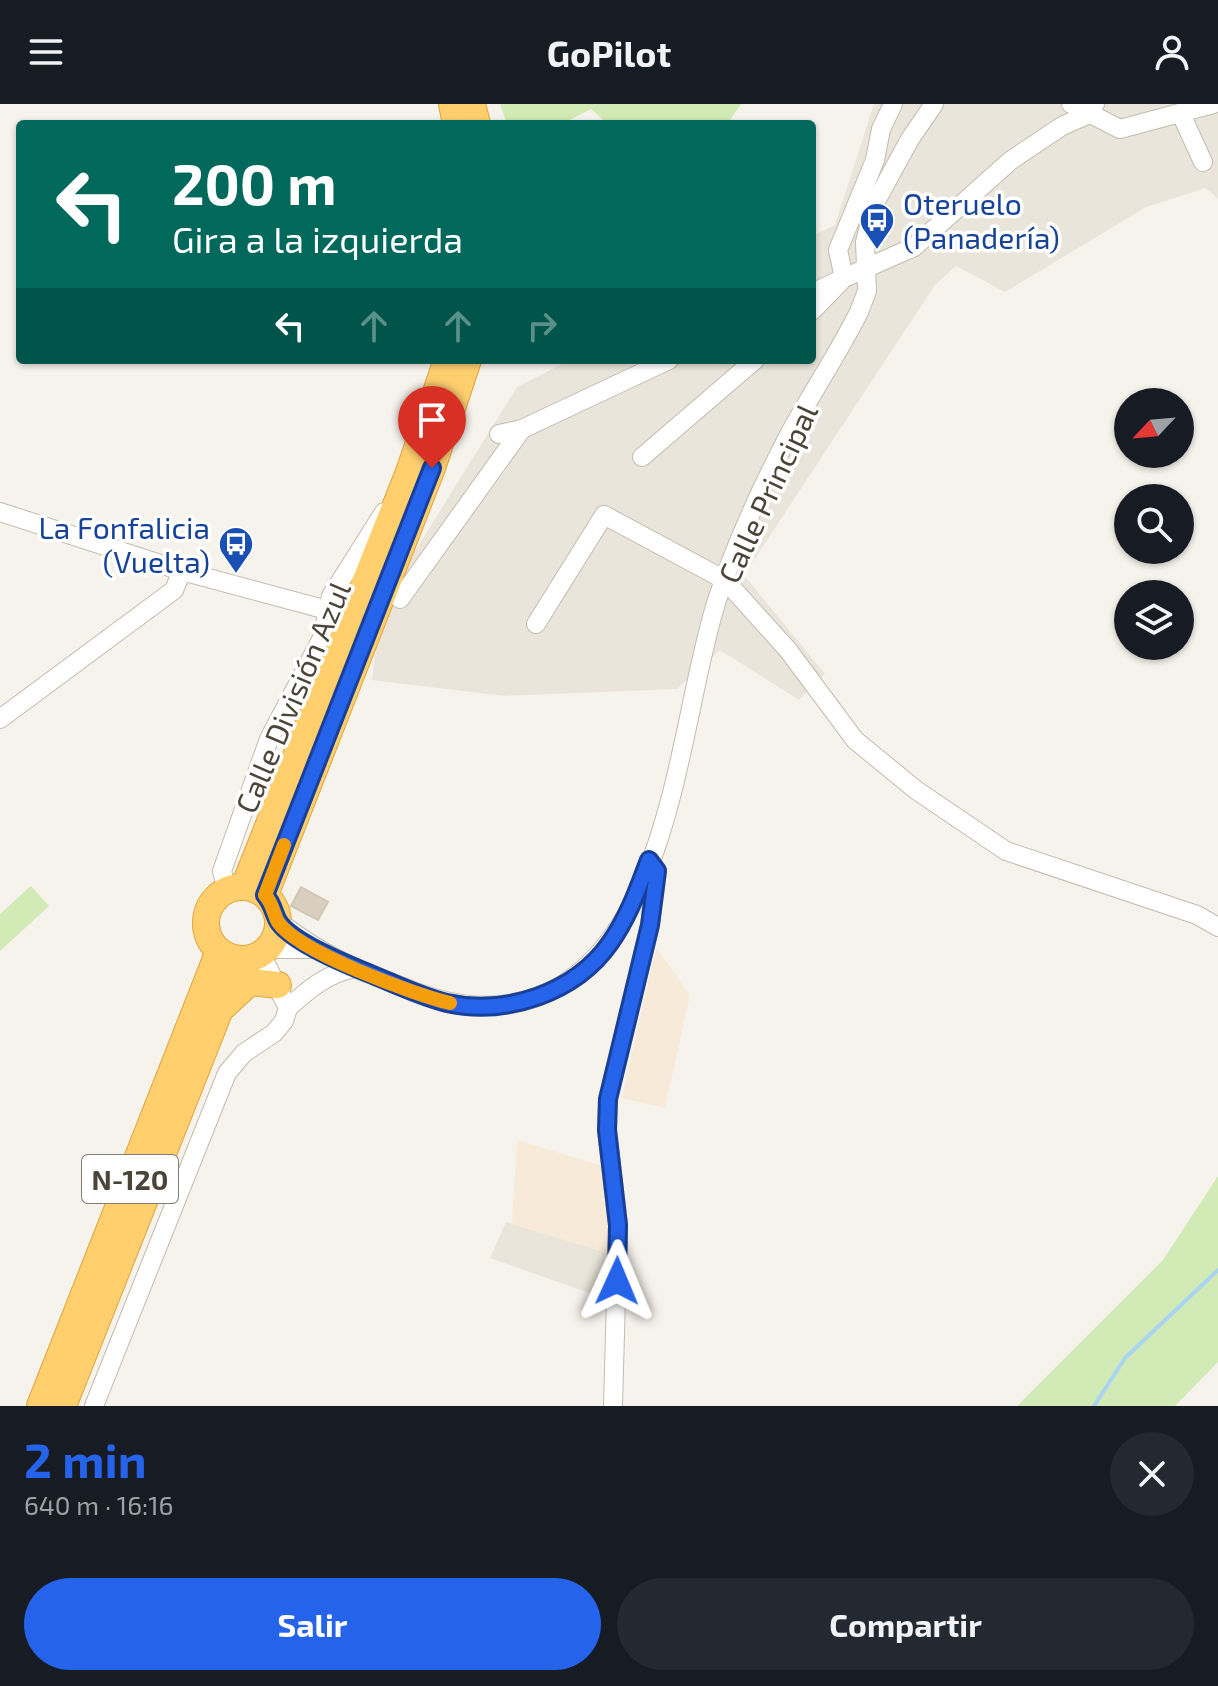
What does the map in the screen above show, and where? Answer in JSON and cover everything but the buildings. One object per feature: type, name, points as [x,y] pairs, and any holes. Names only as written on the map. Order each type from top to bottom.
[{"type":"highway","points":[[245,890],[409,472],[446,364]]},
{"type":"highway","points":[[245,890],[432,468],[467,364]]},
{"type":"highway","points":[[247,953],[208,935],[206,917],[214,900],[245,890],[274,906],[278,921]]},
{"type":"highway","name":"N-120","points":[[63,1406],[216,1015],[247,953],[276,936],[278,921]]},
{"type":"highway","name":"N-120","points":[[40,1406],[247,953]]},
{"type":"highway","points":[[216,1015],[238,990],[250,982],[283,997]]},
{"type":"street","points":[[844,278],[838,250],[875,160],[881,129],[893,104]]},
{"type":"street","name":"Calle Principal","points":[[313,949],[448,1003],[494,1006],[536,998],[572,979],[609,945],[631,906],[649,860],[679,765],[710,627],[725,580],[784,444],[859,312],[867,291],[869,269],[865,242],[875,203],[910,139],[934,104]]},
{"type":"street","points":[[816,291],[914,247],[1010,161],[1084,108],[1120,129],[1213,104]]},
{"type":"street","points":[[1181,114],[1203,162]]},
{"type":"street","points":[[816,307],[844,278]]},
{"type":"street","points":[[499,434],[522,429],[660,364]]},
{"type":"street","points":[[642,457],[750,364]]},
{"type":"street","points":[[400,599],[522,429]]},
{"type":"street","name":"Calle División Azul","points":[[245,890],[222,871],[260,761],[322,638],[331,596],[409,472]]},
{"type":"street","points":[[0,512],[182,571],[327,610]]},
{"type":"street","points":[[536,624],[604,515],[725,580],[788,650],[855,740],[916,790],[1006,851],[1197,915],[1218,927]]},
{"type":"street","points":[[0,719],[174,590],[182,571]]},
{"type":"street","points":[[613,1406],[618,1225],[607,1130],[608,1099],[650,925],[657,871],[649,860]]},
{"type":"street","points":[[278,921],[313,949]]},
{"type":"street","points":[[247,953],[313,949]]},
{"type":"street","points":[[94,1406],[227,1073],[244,1053],[274,1033],[284,1021],[283,997],[247,953]]},
{"type":"street","points":[[283,997],[336,972],[355,968]]},
{"type":"shaded area","points":[[874,104],[1218,104],[1218,199],[1206,188],[1146,207],[1005,292],[956,266],[935,285],[744,575],[825,674],[799,700],[720,650],[677,689],[504,696],[372,680],[379,621],[412,556],[517,387],[562,364],[816,364],[816,234],[835,225]]},
{"type":"shaded area","points":[[656,948],[690,995],[665,1108],[622,1098]]},
{"type":"shaded area","points":[[517,1140],[605,1167],[611,1254],[512,1224]]},
{"type":"shaded area","points":[[506,1222],[611,1254],[609,1300],[490,1258]]},
{"type":"green space","points":[[500,104],[741,104],[730,120],[603,120],[591,109],[570,120],[506,120]]},
{"type":"green space","points":[[31,886],[49,906],[0,951],[0,914]]},
{"type":"green space","points":[[1218,1176],[1218,1362],[1175,1406],[1017,1406],[1163,1260]]},
{"type":"waterway","points":[[1094,1406],[1125,1358],[1218,1270]]},
{"type":"slow traffic","points":[[284,845],[265,895],[274,906],[278,921],[313,949],[425,996],[450,1003]]},
{"type":"place","name":"Oteruelo (Panadería)","points":[[877,251]]},
{"type":"place","name":"La Fonfalicia (Vuelta)","points":[[236,575]]},
{"type":"route","points":[[432,468],[265,895],[274,906],[278,921],[313,949],[355,968],[448,1003],[474,1006],[517,1004],[536,998],[572,979],[609,945],[631,906],[649,860],[657,871],[650,925],[608,1099],[607,1130],[618,1225],[617,1281]]}]
